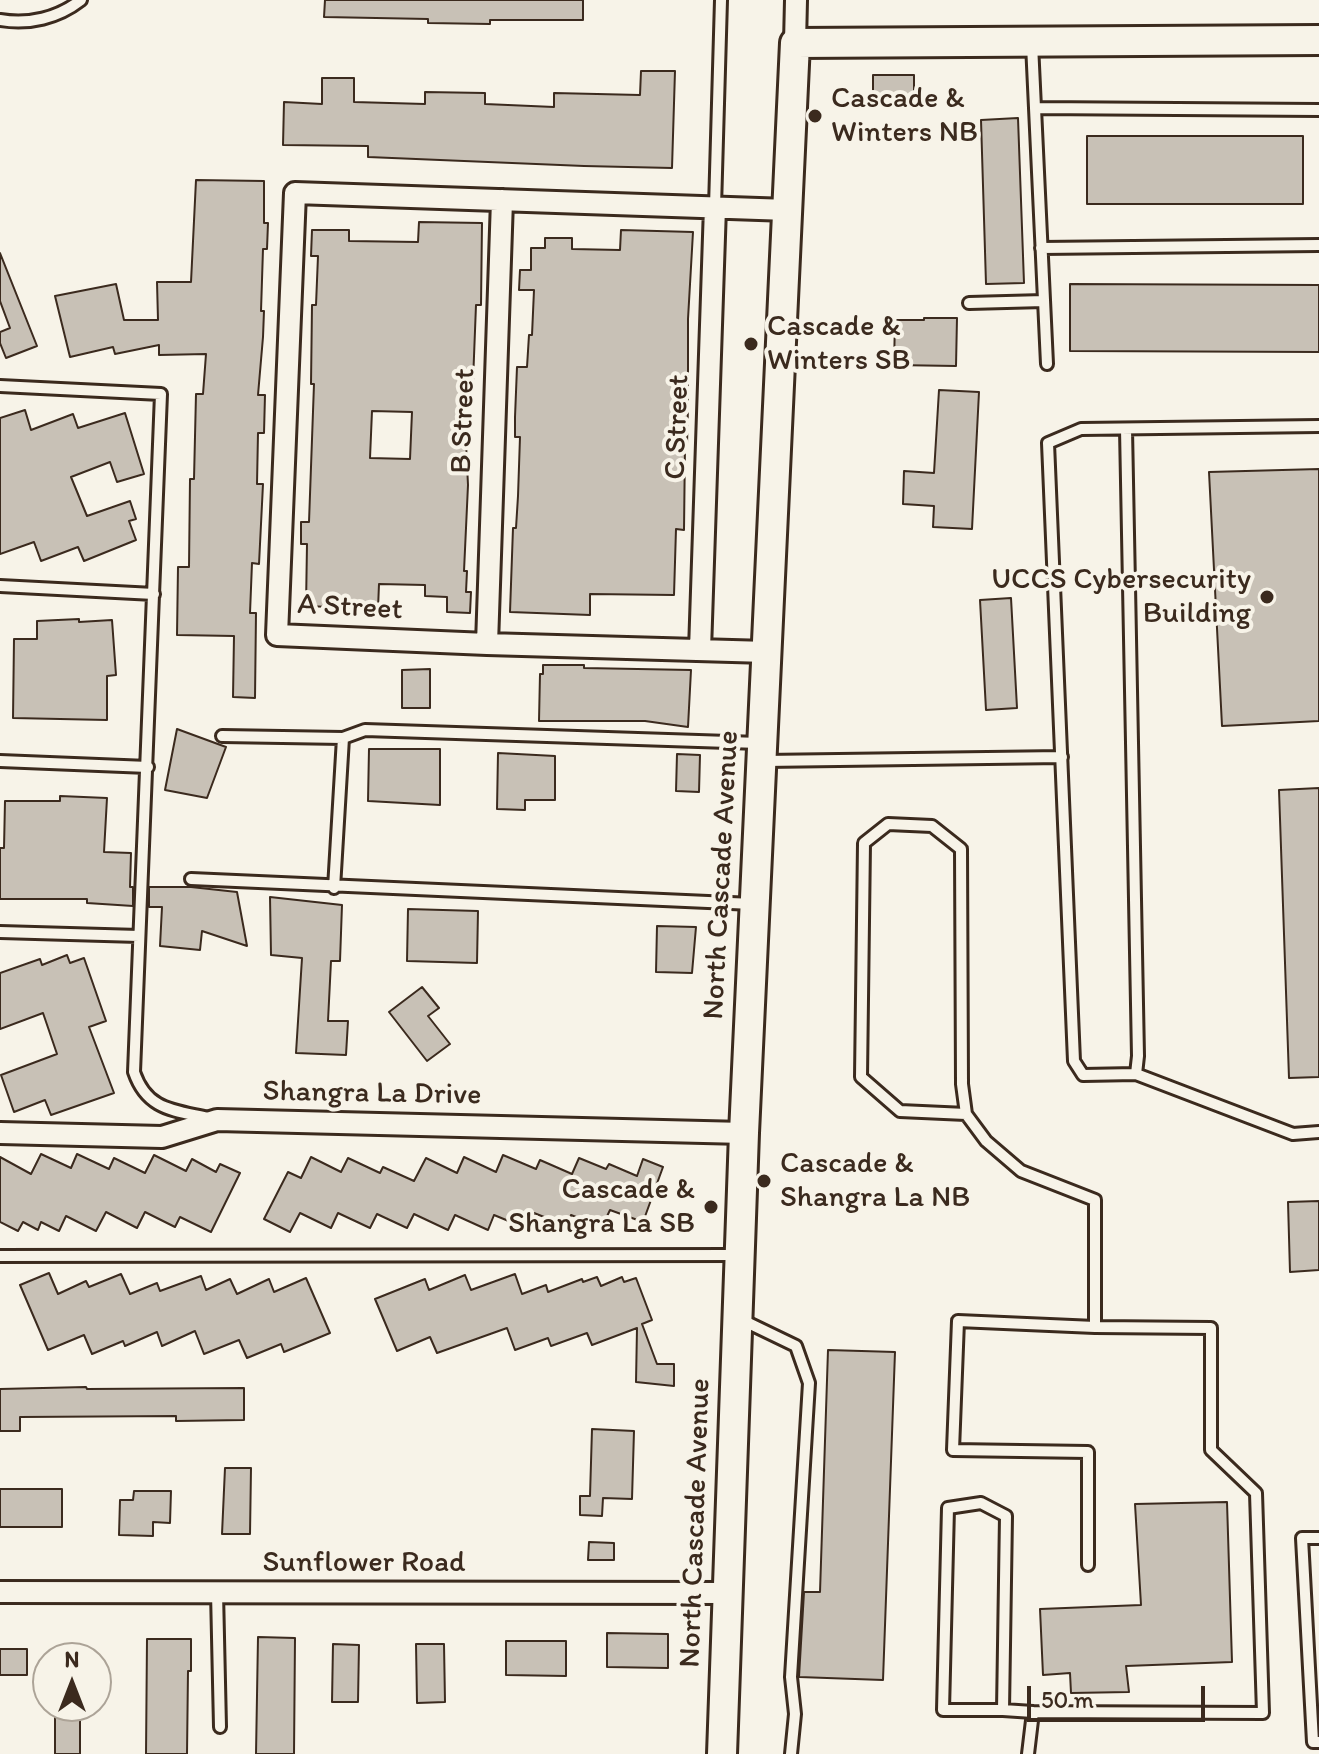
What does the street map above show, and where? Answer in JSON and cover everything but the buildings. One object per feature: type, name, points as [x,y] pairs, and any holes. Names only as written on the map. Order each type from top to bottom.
[{"type":"street","name":"North Cascade Avenue","points":[[722,1754],[744,1133],[796,0]]},
{"type":"street","points":[[795,43],[1319,40]]},
{"type":"street","name":"A Street","points":[[502,200],[295,193],[277,635],[767,652]]},
{"type":"street","points":[[502,200],[788,210]]},
{"type":"street","name":"B Street","points":[[487,644],[502,200]]},
{"type":"street","name":"C Street","points":[[700,650],[715,207]]},
{"type":"street","name":"Shangra La Drive","points":[[0,1133],[162,1137],[217,1120],[744,1133]]},
{"type":"street","name":"Sunflower Road","points":[[0,1592],[727,1593]]},
{"type":"lane","points":[[0,20],[14,22],[51,17],[81,0]]},
{"type":"lane","points":[[715,207],[721,0]]},
{"type":"lane","points":[[1032,42],[1047,364]]},
{"type":"lane","points":[[1035,108],[1319,110]]},
{"type":"lane","points":[[1041,248],[1319,245]]},
{"type":"lane","points":[[969,303],[1044,301]]},
{"type":"lane","points":[[0,386],[161,394],[134,1072],[140,1089],[150,1101],[217,1120]]},
{"type":"lane","points":[[1319,426],[1081,429],[1048,443],[1074,1061],[1083,1075],[1136,1074],[1293,1134],[1319,1132]]},
{"type":"lane","points":[[1126,429],[1136,1074]]},
{"type":"lane","points":[[0,586],[154,594]]},
{"type":"lane","points":[[222,736],[343,738],[365,730],[762,752],[1062,757]]},
{"type":"lane","points":[[334,888],[343,738]]},
{"type":"lane","points":[[0,761],[148,767]]},
{"type":"lane","points":[[966,1114],[900,1111],[861,1077],[864,843],[888,824],[932,826],[961,849],[962,1084],[966,1114],[986,1141],[1021,1171],[1095,1200],[1095,1327]]},
{"type":"lane","points":[[191,879],[334,888],[755,905]]},
{"type":"lane","points":[[0,932],[139,936]]},
{"type":"lane","points":[[0,1256],[739,1255]]},
{"type":"lane","points":[[737,1318],[796,1346],[809,1383],[791,1677],[795,1714],[791,1754]]},
{"type":"lane","points":[[1003,1710],[1006,1516],[981,1503],[948,1508],[943,1710],[1263,1713],[1256,1493],[1211,1450],[1211,1328],[958,1321],[953,1450],[1088,1452],[1088,1565]]},
{"type":"lane","points":[[1319,1538],[1302,1538],[1313,1742],[1319,1742]]},
{"type":"lane","points":[[217,1592],[220,1727]]},
{"type":"lane","points":[[1028,1754],[1033,1712]]},
{"type":"place","name":"Cascade & Winters NB","points":[[815,116]]},
{"type":"place","name":"Cascade & Winters SB","points":[[751,344]]},
{"type":"place","name":"UCCS Cybersecurity Building","points":[[1267,597]]},
{"type":"place","name":"Cascade & Shangra La NB","points":[[764,1181]]},
{"type":"place","name":"Cascade & Shangra La SB","points":[[711,1207]]}]
